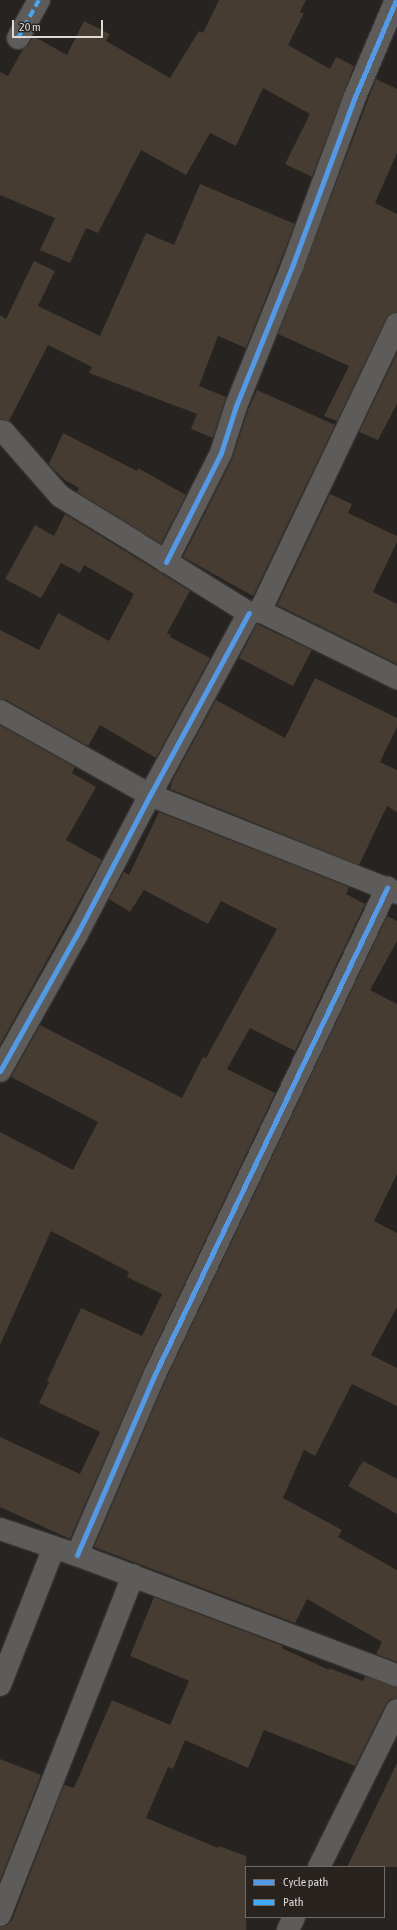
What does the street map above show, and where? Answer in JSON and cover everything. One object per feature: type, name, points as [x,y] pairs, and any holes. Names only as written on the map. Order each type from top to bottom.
[{"type":"street","points":[[18,38],[39,0]]},
{"type":"street","points":[[166,562],[221,453],[236,406],[293,264],[354,99],[396,0]]},
{"type":"street","points":[[0,1071],[77,934],[150,795],[254,612],[397,324]]},
{"type":"street","points":[[0,431],[4,432],[60,496],[166,562],[254,612],[397,678]]},
{"type":"street","points":[[0,711],[150,795],[392,890],[155,1374],[77,1555]]},
{"type":"street","points":[[0,1529],[77,1555],[397,1675]]},
{"type":"street","points":[[0,1684],[54,1547]]},
{"type":"street","points":[[0,1915],[133,1576]]},
{"type":"street","points":[[319,1866],[397,1710]]},
{"type":"street","points":[[288,1930],[294,1918]]},
{"type":"building","points":[[219,0],[306,0],[300,12],[304,13],[288,45],[330,69],[336,57],[354,66],[312,177],[285,164],[310,114],[263,88],[236,146],[210,133],[186,175],[141,150],[98,233],[86,228],[70,263],[40,250],[55,218],[0,195],[0,72],[8,76],[23,49],[29,44],[33,36],[67,55],[84,21],[110,34],[106,41],[170,78],[199,31],[203,33]]},
{"type":"building","points":[[376,79],[397,89],[397,153],[375,203],[397,214],[397,312],[390,314],[386,319],[337,421],[324,416],[349,366],[278,334]]},
{"type":"building","points":[[200,184],[295,224],[246,348],[218,336],[199,386],[226,397],[213,438],[191,429],[197,414],[89,373],[92,367],[48,345],[9,421],[0,419],[0,315],[6,319],[34,261],[55,271],[38,306],[100,336],[146,233],[174,245]]},
{"type":"building","points":[[397,353],[397,404],[378,440],[359,432]]},
{"type":"building","points":[[257,390],[335,425],[253,596],[183,557],[232,459],[248,410]]},
{"type":"building","points":[[63,433],[137,471],[138,468],[186,495],[161,544],[77,492],[79,488],[65,480],[55,471],[49,464]]},
{"type":"building","points":[[330,494],[352,504],[348,513],[397,536],[397,542],[373,592],[397,604],[397,664],[277,605]]},
{"type":"building","points":[[65,514],[190,591],[167,633],[171,635],[170,637],[210,658],[156,758],[100,725],[88,746],[6,700],[0,699],[0,630],[39,650],[58,613],[109,641],[134,594],[84,565],[80,573],[61,563],[41,598],[5,579],[35,525],[54,536]]},
{"type":"building","points":[[257,624],[312,650],[293,686],[239,658]]},
{"type":"building","points":[[315,678],[397,718],[397,727],[380,762],[397,770],[397,812],[387,806],[359,865],[170,789],[171,783],[216,700],[285,738]]},
{"type":"building","points":[[0,725],[75,767],[72,773],[96,787],[66,840],[102,860],[0,1045]]},
{"type":"building","points":[[159,812],[349,887],[346,894],[365,904],[295,1051],[250,1028],[227,1069],[275,1093],[144,1369],[70,1539],[0,1507],[0,1437],[80,1474],[100,1432],[39,1403],[49,1382],[47,1381],[81,1308],[142,1336],[162,1294],[127,1277],[129,1272],[51,1231],[0,1345],[0,1132],[73,1170],[98,1122],[11,1077],[40,1025],[182,1098],[203,1057],[206,1058],[277,929],[221,901],[208,924],[144,890],[130,912],[109,899],[124,872],[129,875]]},
{"type":"building","points":[[387,916],[397,921],[397,941],[370,990],[397,1004],[397,1174],[374,1221],[397,1233],[397,1307],[371,1355],[397,1368],[397,1406],[352,1384],[315,1456],[304,1450],[283,1498],[342,1530],[338,1537],[397,1570],[397,1662],[376,1654],[382,1642],[307,1599],[295,1623],[94,1547],[166,1379]]},
{"type":"building","points":[[363,1461],[397,1479],[397,1514],[348,1486]]},
{"type":"building","points":[[154,1597],[283,1646],[282,1648],[329,1670],[329,1668],[363,1681],[365,1676],[397,1687],[397,1698],[390,1699],[386,1704],[355,1766],[264,1730],[248,1768],[185,1740],[173,1769],[168,1767],[146,1818],[218,1848],[219,1846],[246,1856],[246,1930],[0,1930],[0,1927],[7,1925],[12,1920],[64,1785],[74,1788],[112,1700],[170,1725],[189,1681],[130,1656]]},
{"type":"building","points":[[0,1759],[41,1775],[0,1881]]},
{"type":"building","points":[[397,1763],[397,1867],[347,1866]]},
{"type":"marked path","points":[[18,38],[39,0]]},
{"type":"cycle path","points":[[166,562],[221,453],[236,406],[293,264],[354,99],[396,0]]},
{"type":"cycle path","points":[[0,1071],[77,934],[150,795],[249,613]]},
{"type":"cycle path","points":[[77,1555],[155,1374],[387,888]]}]
